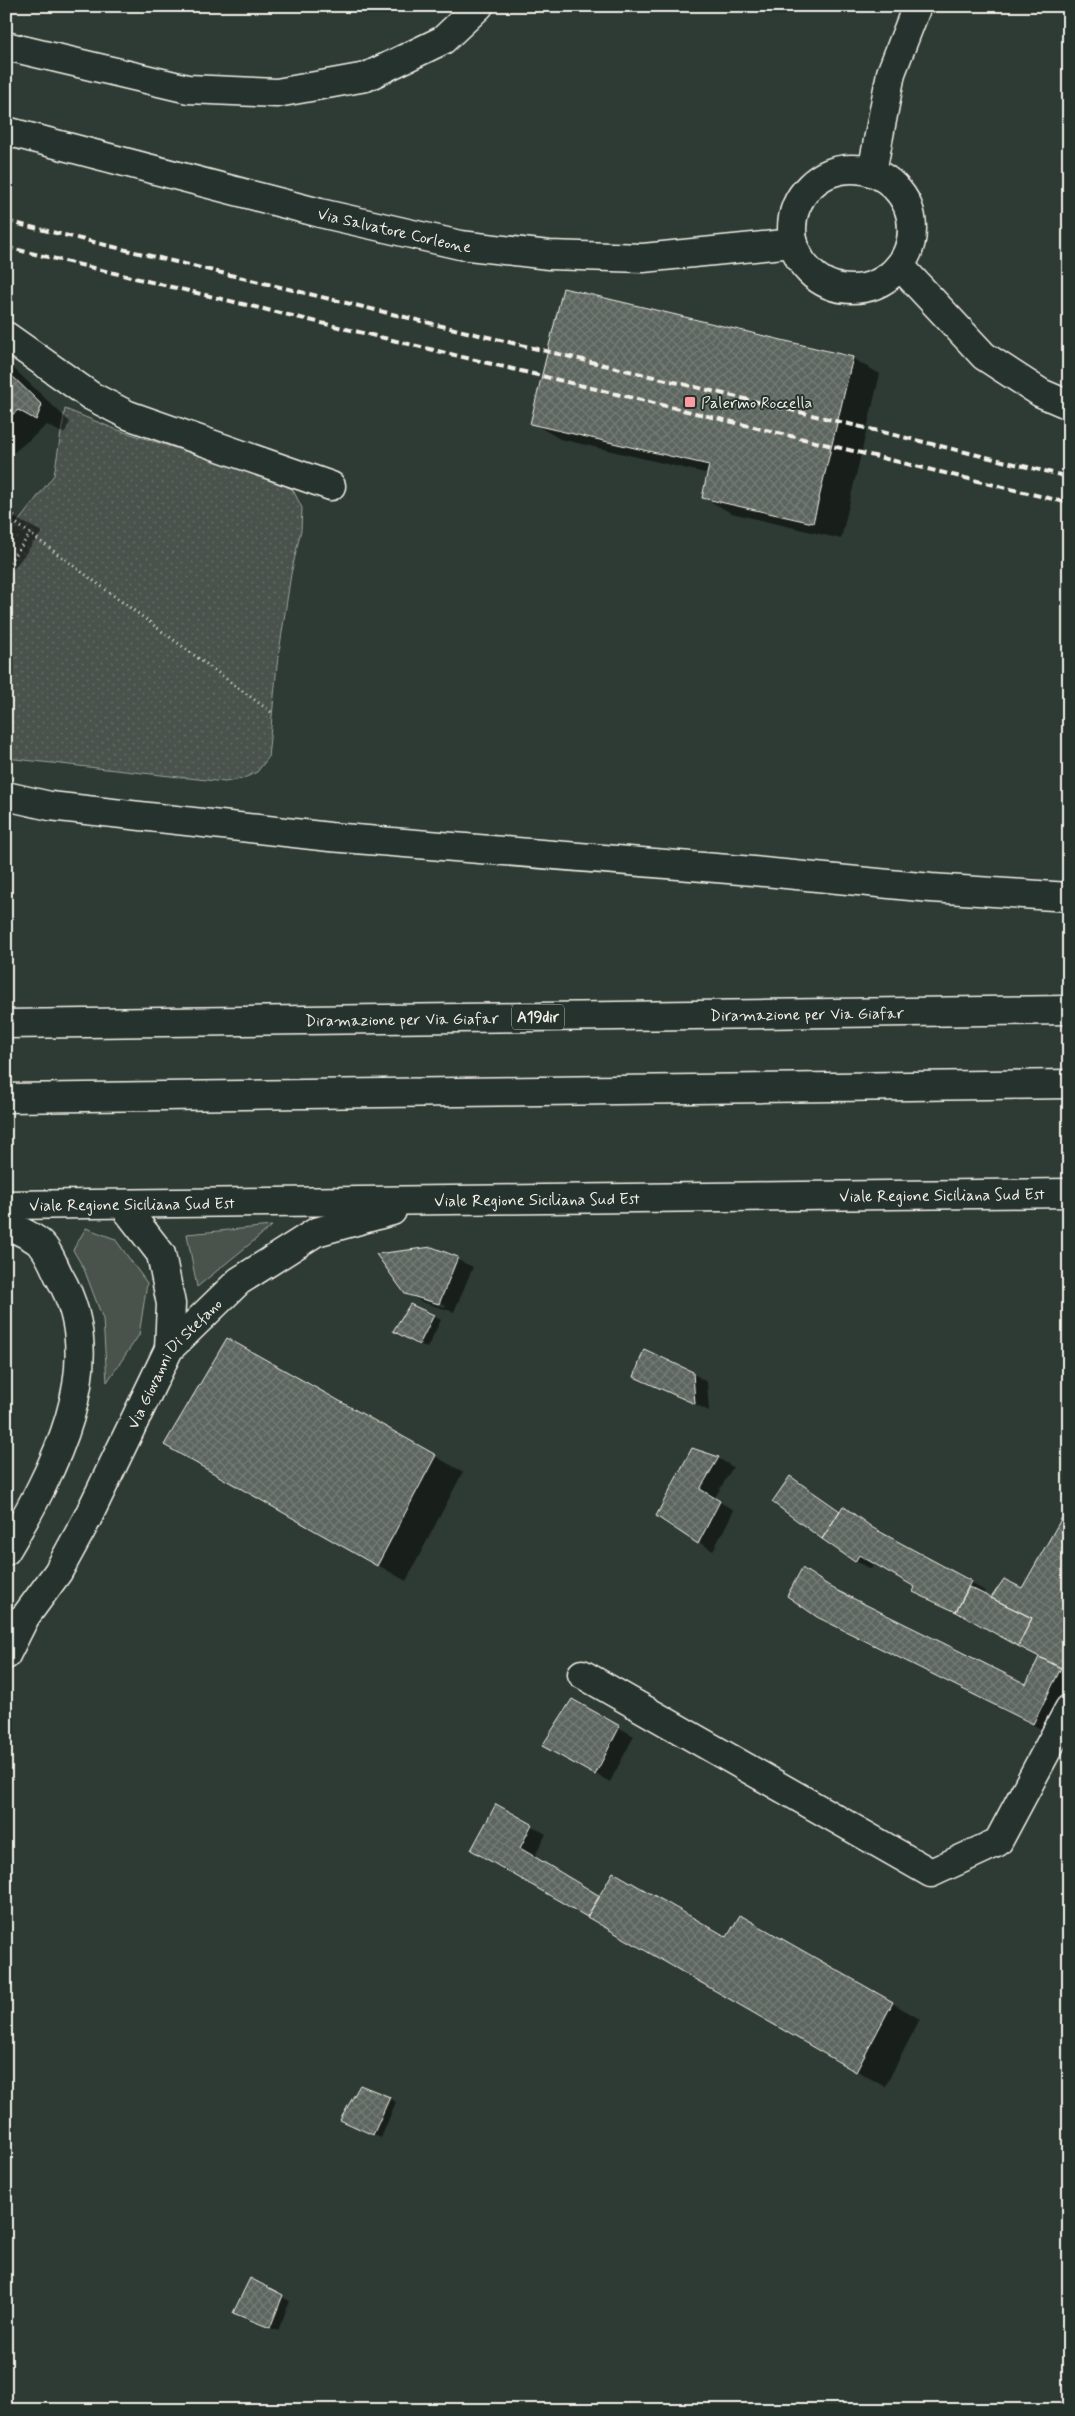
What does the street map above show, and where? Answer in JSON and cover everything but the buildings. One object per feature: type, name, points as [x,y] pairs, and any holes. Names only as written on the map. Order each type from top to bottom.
[{"type":"main road","points":[[6,46],[188,89],[278,93],[366,77],[443,40],[479,6]]},
{"type":"main road","points":[[872,172],[891,73],[917,6]]},
{"type":"main road","name":"Via Salvatore Corleone","points":[[6,131],[320,213],[460,244],[549,255],[643,258],[794,243]]},
{"type":"main road","points":[[854,169],[872,172],[889,180],[902,195],[910,212],[913,231],[910,249],[900,266],[886,280],[868,287],[849,289],[830,285],[814,276],[801,261],[794,243],[792,225],[796,207],[805,191],[819,179],[836,171],[854,169]]},
{"type":"main road","points":[[900,266],[984,356],[1041,394],[1069,405]]},
{"type":"main road","points":[[6,336],[91,396],[128,415],[331,486]]},
{"type":"main road","points":[[6,796],[50,806],[330,837],[1069,898]]},
{"type":"main road","name":"Diramazione per Via Giafar","points":[[6,1024],[1069,1010]]},
{"type":"main road","points":[[6,1098],[1069,1084]]},
{"type":"main road","name":"Viale Regione Siciliana Sud Est","points":[[6,1205],[1069,1193]]},
{"type":"main road","name":"Via Giovanni Di Stefano","points":[[6,1655],[16,1623],[58,1572],[87,1519],[169,1349],[239,1281],[316,1232],[431,1200]]},
{"type":"main road","points":[[123,1205],[161,1254],[172,1304],[169,1349]]},
{"type":"main road","points":[[6,1224],[40,1244],[65,1286],[76,1324],[79,1359],[76,1394],[63,1441],[34,1503],[6,1551]]},
{"type":"main road","points":[[582,1674],[931,1873],[998,1842],[1069,1709]]},
{"type":"path","points":[[17,524],[271,712]]},
{"type":"path","points":[[6,566],[31,534]]},
{"type":"shaded area","points":[[65,409],[115,429],[279,481],[293,490],[302,508],[301,530],[291,574],[277,665],[268,758],[257,772],[242,779],[225,782],[6,758],[6,538],[54,475]]},
{"type":"shaded area","points":[[272,1226],[197,1287],[187,1234]]},
{"type":"shaded area","points":[[86,1228],[115,1239],[147,1283],[139,1335],[107,1382],[103,1319],[84,1269],[73,1250]]},
{"type":"railway","points":[[6,221],[1069,477]]},
{"type":"railway","points":[[6,247],[1069,503]]},
{"type":"place","name":"Palermo Roccella","points":[[690,402]]}]
